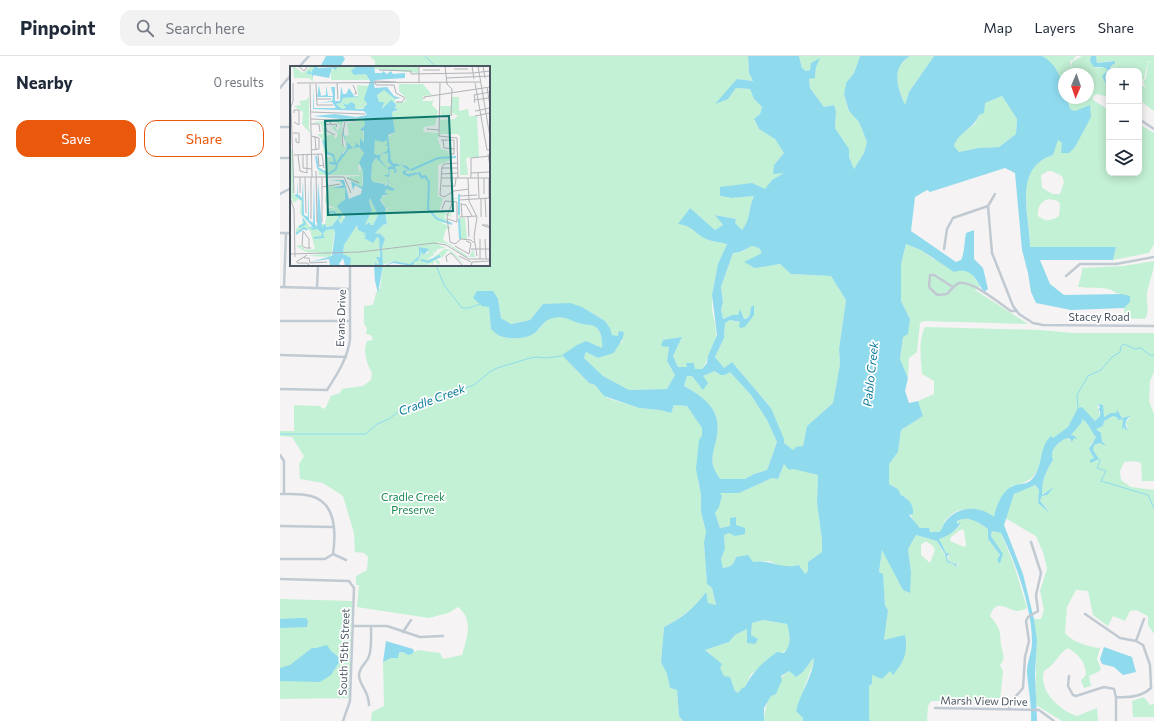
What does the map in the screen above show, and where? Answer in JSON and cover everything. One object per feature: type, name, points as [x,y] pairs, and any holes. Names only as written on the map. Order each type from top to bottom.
[{"type":"street","points":[[300,66],[309,56]]},
{"type":"street","points":[[280,88],[290,76]]},
{"type":"street","points":[[1142,121],[1154,129]]},
{"type":"street","points":[[280,194],[290,189]]},
{"type":"street","points":[[953,288],[934,275],[930,275],[928,284],[932,292],[942,295],[947,294],[959,283],[972,286],[1011,311],[1016,311],[993,256],[988,206],[995,194]]},
{"type":"street","points":[[944,249],[947,229],[953,218],[988,206]]},
{"type":"street","points":[[280,233],[290,233]]},
{"type":"street","points":[[284,287],[286,233]]},
{"type":"street","points":[[1066,276],[1080,264],[1116,264],[1154,257]]},
{"type":"street","points":[[317,288],[318,266]]},
{"type":"street","name":"Evans Drive","points":[[280,389],[327,390],[346,357],[350,340],[350,266]]},
{"type":"street","points":[[280,287],[350,288]]},
{"type":"street","name":"Stacey Road","points":[[1016,311],[1033,323],[1043,325],[1154,326]]},
{"type":"street","points":[[280,321],[350,322]]},
{"type":"street","points":[[280,355],[346,357]]},
{"type":"street","points":[[281,456],[284,461],[284,494]]},
{"type":"street","points":[[280,494],[312,496],[325,504],[332,514],[332,554]]},
{"type":"street","points":[[280,526],[333,527]]},
{"type":"street","points":[[1009,709],[1010,703],[1023,688],[1025,657],[1029,642],[1026,621],[1028,617],[1038,611],[1037,588],[1041,573],[1031,542]]},
{"type":"street","points":[[280,558],[325,559],[332,554]]},
{"type":"street","points":[[332,554],[346,560]]},
{"type":"street","name":"South 15th Street","points":[[280,579],[349,581],[352,583],[354,588],[350,701],[343,721]]},
{"type":"street","points":[[1085,614],[1120,638],[1136,641],[1143,646],[1147,656],[1150,665],[1151,688],[1147,692],[1131,698],[1116,698]]},
{"type":"street","points":[[1136,641],[1144,619]]},
{"type":"street","points":[[403,632],[411,620]]},
{"type":"street","points":[[353,626],[387,626],[420,637],[443,636]]},
{"type":"street","points":[[369,705],[368,694],[361,684],[359,675],[360,669],[370,654],[371,627]]},
{"type":"street","points":[[1068,676],[1068,686],[1073,695],[1107,687],[1114,689],[1116,698],[1116,721]]},
{"type":"street","name":"Marsh View Drive","points":[[935,708],[1039,710],[1054,721]]},
{"type":"green space","name":"Cradle Creek Preserve","points":[[370,56],[748,56],[749,73],[753,81],[737,79],[728,99],[736,88],[750,89],[754,99],[762,107],[760,114],[754,120],[759,129],[775,139],[784,153],[774,165],[785,173],[772,180],[765,190],[720,187],[720,196],[732,198],[754,196],[747,222],[742,231],[735,223],[736,219],[716,215],[723,225],[715,230],[690,208],[679,224],[688,226],[704,238],[715,242],[727,243],[718,267],[713,292],[712,309],[716,327],[716,336],[711,352],[702,369],[695,369],[694,363],[688,367],[678,367],[673,356],[682,337],[669,346],[667,361],[675,375],[667,389],[629,390],[603,376],[584,358],[586,352],[598,358],[614,353],[618,345],[623,341],[618,336],[612,336],[610,328],[605,321],[582,307],[543,304],[530,320],[510,324],[501,318],[498,299],[489,307],[491,328],[498,335],[508,338],[528,336],[536,332],[548,319],[552,317],[565,317],[580,323],[595,326],[601,335],[603,349],[599,348],[597,345],[569,362],[589,383],[595,385],[604,396],[610,399],[639,408],[660,410],[671,413],[674,405],[687,406],[703,428],[698,482],[701,495],[701,512],[706,532],[704,542],[707,583],[712,588],[716,606],[708,603],[705,593],[687,612],[664,627],[661,662],[667,674],[670,688],[677,690],[679,716],[683,721],[371,721],[372,712],[384,706],[383,662],[403,652],[408,655],[418,650],[440,653],[443,659],[462,655],[466,642],[468,623],[463,612],[458,607],[448,613],[429,618],[357,607],[359,585],[356,585],[356,576],[367,570],[368,557],[364,553],[355,552],[354,533],[343,496],[323,483],[300,479],[299,464],[304,456],[292,437],[280,436],[280,431],[294,431],[294,405],[320,406],[323,409],[326,407],[331,396],[340,393],[342,389],[363,386],[371,380],[372,373],[368,365],[365,349],[367,341],[373,340],[371,335],[366,334],[367,328],[364,324],[364,306],[373,305],[376,293],[380,288],[383,266],[490,266],[490,66],[375,66],[375,61]]},
{"type":"green space","points":[[799,56],[860,56],[854,73],[846,83],[844,94],[849,111],[859,122],[867,142],[864,153],[854,169],[849,157],[849,149],[835,128],[836,111],[834,105],[824,107],[810,88],[809,79],[815,77],[816,67],[806,71],[802,68]]},
{"type":"green space","points":[[910,56],[934,56],[909,92],[905,106],[897,79],[900,67]]},
{"type":"green space","points":[[1042,56],[1076,56],[1072,61],[1070,60],[1071,68],[1058,68],[1058,74],[1056,69]]},
{"type":"green space","points":[[1082,56],[1091,56],[1090,61],[1096,68],[1103,66],[1106,68],[1106,72],[1103,75],[1106,80],[1106,96],[1097,94],[1094,96],[1094,68],[1071,68],[1072,62]]},
{"type":"green space","points":[[1096,56],[1154,56],[1154,111],[1142,102],[1142,85],[1146,88],[1143,82],[1146,78],[1148,63],[1153,61],[1148,62],[1144,79],[1142,80],[1142,68],[1112,68],[1110,67],[1115,63],[1111,61],[1097,63]]},
{"type":"green space","points":[[1002,96],[1017,119],[1016,134],[999,147],[978,148],[959,152],[954,146],[956,138],[975,124],[985,103]]},
{"type":"green space","points":[[1094,101],[1106,108],[1106,176],[1142,176],[1142,126],[1154,133],[1154,244],[1149,253],[1113,260],[1116,247],[1030,247],[1026,194],[1028,181],[1032,170],[1040,161],[1053,155],[1057,139],[1062,143],[1075,111],[1069,109],[1068,104],[1094,104]],"holes":[[[1051,171],[1062,176],[1064,182],[1060,194],[1053,194],[1042,188],[1041,175]],[[1049,199],[1058,201],[1060,204],[1059,216],[1051,220],[1046,220],[1038,216],[1041,203]]]},
{"type":"green space","points":[[906,244],[921,250],[933,259],[970,272],[980,286],[975,290],[1028,324],[924,321],[920,323],[917,352],[909,358],[908,378],[900,359],[903,337],[910,319],[901,301],[901,264]]},
{"type":"green space","points":[[752,246],[759,248],[763,253],[745,262],[755,267],[780,264],[791,274],[831,276],[846,300],[839,349],[840,364],[833,403],[807,426],[803,446],[793,451],[784,443],[771,408],[732,362],[724,368],[715,357],[724,338],[725,323],[730,320],[746,324],[750,321],[751,307],[750,316],[744,319],[740,310],[739,316],[732,315],[722,319],[721,310],[723,302],[721,287],[733,253],[741,252]]},
{"type":"green space","points":[[1154,261],[1147,293],[1148,309],[1145,319],[1125,318],[1124,308],[1130,302],[1122,294],[1103,288],[1078,287],[1082,268],[1123,266]]},
{"type":"green space","points":[[925,327],[1040,330],[1074,333],[1154,333],[1154,372],[1150,381],[1149,401],[1154,414],[1154,481],[1142,481],[1141,463],[1134,461],[1124,462],[1120,471],[1121,480],[1131,487],[1154,490],[1154,634],[1148,625],[1148,616],[1136,610],[1130,611],[1125,621],[1113,616],[1108,626],[1093,615],[1088,591],[1076,590],[1067,607],[1065,633],[1081,644],[1100,648],[1097,659],[1101,669],[1089,676],[1091,686],[1084,688],[1081,680],[1086,675],[1085,666],[1078,656],[1068,648],[1048,669],[1044,671],[1044,686],[1047,693],[1058,705],[1064,710],[1077,716],[1097,708],[1098,721],[1062,721],[1036,705],[1036,651],[1034,619],[1041,619],[1044,610],[1040,591],[1047,569],[1044,555],[1036,536],[1005,518],[1014,494],[1034,485],[1039,490],[1038,503],[1050,512],[1040,501],[1042,496],[1047,495],[1047,491],[1042,495],[1043,481],[1053,460],[1053,450],[1060,442],[1067,438],[1072,441],[1072,432],[1082,422],[1082,419],[1087,423],[1096,437],[1090,446],[1094,458],[1091,461],[1097,460],[1092,448],[1094,445],[1104,442],[1102,441],[1101,433],[1096,429],[1103,426],[1104,421],[1113,416],[1123,419],[1124,427],[1128,430],[1126,422],[1131,417],[1123,418],[1116,413],[1104,417],[1100,405],[1097,404],[1100,416],[1095,421],[1087,414],[1053,438],[1048,438],[1034,475],[1026,482],[1011,486],[994,517],[974,511],[962,510],[951,515],[945,521],[939,532],[925,530],[912,518],[907,498],[901,495],[898,489],[889,484],[889,464],[898,452],[901,430],[923,416],[918,401],[934,394],[934,381],[922,374],[921,338]]},
{"type":"green space","points":[[715,371],[722,375],[726,375],[730,372],[751,395],[767,420],[777,442],[767,470],[754,474],[745,479],[720,479],[712,462],[718,431],[715,414],[707,401],[684,386],[687,375],[692,376],[704,390],[703,376]]},
{"type":"green space","points":[[784,464],[818,475],[817,503],[822,540],[822,552],[808,562],[808,571],[805,574],[799,565],[790,568],[778,566],[770,561],[753,562],[736,557],[731,565],[723,568],[721,559],[725,549],[724,535],[729,533],[736,525],[736,517],[730,526],[720,528],[715,513],[719,507],[719,493],[739,493],[772,478],[778,479]]},
{"type":"green space","points":[[961,519],[973,519],[988,529],[988,539],[1000,555],[998,560],[1000,564],[1002,557],[1001,552],[991,536],[992,531],[1001,533],[1014,565],[1027,608],[1017,611],[999,606],[992,610],[990,616],[999,629],[1004,655],[1000,665],[1003,671],[1000,700],[931,701],[928,706],[927,721],[871,721],[869,719],[869,686],[872,684],[872,675],[885,674],[890,671],[893,674],[884,640],[888,610],[885,605],[883,575],[879,572],[882,550],[886,557],[911,572],[908,549],[916,535],[937,541],[949,563],[956,567],[960,563],[955,564],[948,561],[949,554],[946,553],[938,539],[955,531],[961,524],[958,524],[957,521]],"holes":[[[960,530],[964,530],[966,546],[964,547],[950,541],[951,537]],[[926,541],[933,546],[935,550],[930,563],[921,555],[921,545]]]},
{"type":"green space","points":[[280,599],[352,601],[349,698],[280,699]]},
{"type":"green space","points":[[763,620],[787,624],[790,633],[789,648],[751,674],[745,687],[738,693],[735,691],[730,677],[724,677],[719,668],[721,664],[705,650],[729,642],[735,635],[747,629],[751,635],[752,623]]},
{"type":"green space","points":[[815,658],[796,711],[804,718],[803,721],[764,721],[768,700],[779,680],[789,671],[796,677],[802,673]]},
{"type":"green space","points":[[1144,697],[1150,705],[1154,704],[1154,717],[1133,717],[1132,701]]},
{"type":"water","points":[[326,56],[343,56],[345,59],[341,66],[321,66]]},
{"type":"water","name":"Pablo Creek","points":[[748,56],[799,56],[802,68],[806,71],[810,70],[811,63],[820,58],[816,67],[815,78],[809,79],[810,88],[824,107],[834,105],[836,111],[835,128],[849,149],[849,157],[854,169],[864,153],[867,142],[859,122],[849,111],[844,94],[846,83],[854,73],[860,56],[910,56],[900,66],[897,79],[905,105],[909,92],[934,56],[1042,56],[1056,68],[1058,72],[1058,104],[1069,104],[1070,109],[1075,111],[1090,105],[1091,117],[1075,147],[1069,153],[1061,153],[1062,143],[1058,140],[1053,155],[1040,161],[1032,170],[1028,181],[1026,194],[1030,247],[1116,247],[1113,260],[1040,260],[1050,284],[1064,295],[1122,294],[1130,296],[1130,302],[1124,308],[1071,310],[1036,303],[1031,292],[1022,250],[1015,173],[1005,168],[930,192],[927,190],[915,197],[911,231],[956,262],[961,260],[966,233],[974,230],[974,259],[983,268],[988,289],[984,292],[969,273],[965,271],[954,272],[921,250],[906,244],[901,264],[901,301],[910,319],[908,334],[903,337],[900,359],[908,378],[905,391],[909,403],[918,401],[923,416],[901,430],[898,452],[889,464],[889,484],[898,489],[901,495],[910,503],[913,508],[913,514],[909,515],[920,528],[929,528],[930,532],[939,532],[945,522],[956,512],[969,509],[982,510],[994,517],[998,504],[1009,488],[1029,482],[1033,478],[1038,468],[1047,440],[1051,436],[1053,438],[1068,427],[1078,408],[1082,407],[1095,421],[1100,416],[1100,411],[1098,410],[1100,407],[1097,404],[1103,405],[1104,417],[1111,413],[1116,413],[1117,410],[1122,418],[1131,416],[1126,421],[1126,426],[1128,430],[1134,431],[1126,430],[1124,427],[1122,430],[1123,419],[1118,420],[1118,418],[1113,416],[1104,421],[1103,426],[1096,429],[1101,433],[1102,441],[1106,446],[1100,443],[1094,445],[1093,450],[1099,459],[1090,463],[1090,460],[1094,458],[1089,449],[1096,437],[1087,423],[1082,419],[1082,422],[1071,435],[1075,436],[1077,440],[1074,438],[1072,442],[1067,438],[1055,447],[1052,453],[1053,460],[1044,477],[1042,495],[1054,487],[1047,495],[1042,496],[1040,501],[1051,514],[1038,503],[1039,490],[1035,485],[1014,494],[1004,525],[1023,574],[1034,619],[1037,640],[1035,674],[1037,721],[1031,721],[1027,672],[1032,646],[1029,615],[1022,586],[1012,558],[1001,533],[992,531],[991,536],[1003,554],[1000,564],[997,560],[1000,555],[988,539],[988,529],[973,520],[961,519],[957,521],[957,524],[961,522],[955,531],[939,539],[946,553],[950,554],[947,556],[948,561],[955,564],[960,563],[957,564],[956,567],[947,562],[945,554],[937,541],[916,535],[908,549],[911,572],[910,593],[903,590],[882,550],[879,572],[883,574],[885,605],[888,610],[884,640],[905,635],[906,651],[903,661],[893,675],[890,671],[882,679],[872,675],[872,684],[869,686],[869,719],[871,721],[803,721],[803,718],[796,711],[809,678],[814,658],[804,671],[796,677],[789,671],[781,676],[782,680],[776,694],[771,696],[764,708],[764,721],[683,721],[679,716],[677,690],[670,688],[667,674],[661,662],[664,627],[687,612],[706,592],[708,603],[716,605],[712,588],[707,584],[704,542],[706,532],[701,512],[701,495],[696,469],[699,440],[702,436],[702,428],[687,406],[674,405],[671,413],[660,410],[639,408],[604,396],[595,385],[589,383],[562,355],[586,341],[602,348],[601,335],[597,328],[567,318],[559,317],[546,321],[536,332],[528,336],[519,338],[504,337],[498,335],[491,329],[489,307],[482,306],[473,298],[477,291],[493,291],[498,299],[501,318],[511,324],[530,320],[543,304],[570,303],[582,307],[605,321],[610,328],[612,335],[618,336],[619,331],[624,332],[614,353],[598,358],[586,352],[584,358],[603,376],[629,390],[667,389],[675,375],[667,361],[669,347],[661,346],[663,340],[682,337],[673,356],[678,367],[687,367],[686,363],[694,363],[695,369],[702,369],[707,363],[708,356],[717,335],[712,295],[718,264],[727,244],[706,239],[690,228],[678,224],[690,208],[715,230],[723,225],[715,215],[736,219],[735,223],[742,230],[747,222],[754,196],[732,198],[720,196],[720,187],[752,183],[765,189],[772,180],[784,173],[773,174],[774,165],[784,153],[775,139],[759,129],[754,119],[760,114],[762,107],[754,99],[750,89],[736,88],[728,99],[715,104],[737,79],[753,81],[749,73]],"holes":[[[1002,96],[1017,119],[1016,134],[999,147],[978,148],[959,152],[954,146],[956,141],[973,124],[979,115],[984,113],[985,103]],[[752,246],[759,248],[762,253],[744,262],[755,268],[780,264],[791,274],[831,276],[846,300],[839,349],[840,364],[833,403],[807,426],[803,446],[796,447],[793,450],[784,443],[784,439],[771,408],[732,362],[724,368],[715,357],[724,338],[725,323],[730,320],[740,322],[740,328],[745,327],[754,315],[754,305],[751,307],[748,318],[744,319],[740,309],[738,315],[732,315],[723,319],[721,310],[723,302],[721,287],[733,253],[740,252]],[[715,371],[722,375],[726,375],[730,372],[751,395],[767,420],[777,442],[767,470],[754,474],[745,479],[720,479],[712,462],[718,431],[715,414],[707,401],[684,386],[687,376],[692,376],[703,390],[708,383],[703,376]],[[784,464],[789,470],[793,469],[818,475],[817,503],[822,540],[822,552],[808,562],[808,571],[805,574],[799,565],[786,566],[759,561],[753,562],[748,555],[736,557],[732,565],[723,568],[721,559],[725,549],[724,535],[729,533],[735,536],[745,534],[745,528],[736,525],[736,517],[730,518],[730,526],[720,528],[715,513],[719,507],[722,496],[720,493],[739,493],[772,478],[778,479]],[[763,620],[787,624],[789,643],[787,650],[784,653],[777,652],[763,663],[751,676],[745,687],[738,693],[735,691],[730,677],[724,676],[720,668],[722,664],[705,650],[729,642],[735,635],[747,629],[747,643],[755,644],[758,639],[751,635],[752,623]]]},
{"type":"water","points":[[1091,56],[1096,56],[1097,63],[1115,61],[1115,63],[1110,67],[1111,68],[1106,68],[1094,67],[1090,61]]},
{"type":"water","points":[[1106,72],[1106,84],[1102,76]]},
{"type":"water","points":[[374,266],[383,266],[378,293],[375,281]]},
{"type":"water","points":[[306,618],[308,621],[307,627],[280,628],[280,619]]},
{"type":"water","points":[[386,641],[413,649],[414,651],[412,654],[408,655],[403,652],[399,653],[398,658],[391,658],[383,662]]},
{"type":"water","points":[[327,645],[331,651],[341,659],[331,675],[320,682],[280,681],[280,668],[290,665],[312,648]]},
{"type":"water","points":[[1104,647],[1132,657],[1136,672],[1123,675],[1114,667],[1102,664],[1100,659]]},
{"type":"waterway","points":[[425,56],[435,66]]},
{"type":"waterway","points":[[436,266],[444,285],[462,308],[469,308],[480,304]]},
{"type":"waterway","points":[[1078,409],[1077,395],[1088,376],[1101,370],[1112,357],[1120,352],[1121,346],[1124,344],[1135,349],[1141,348],[1150,355],[1154,355]]},
{"type":"waterway","name":"Cradle Creek","points":[[280,434],[366,434],[377,424],[389,419],[402,409],[414,408],[425,401],[474,385],[497,368],[530,358],[562,356]]},
{"type":"waterway","points":[[1099,459],[1100,461],[1097,468],[1106,471],[1101,481],[1148,495],[1154,508]]}]
